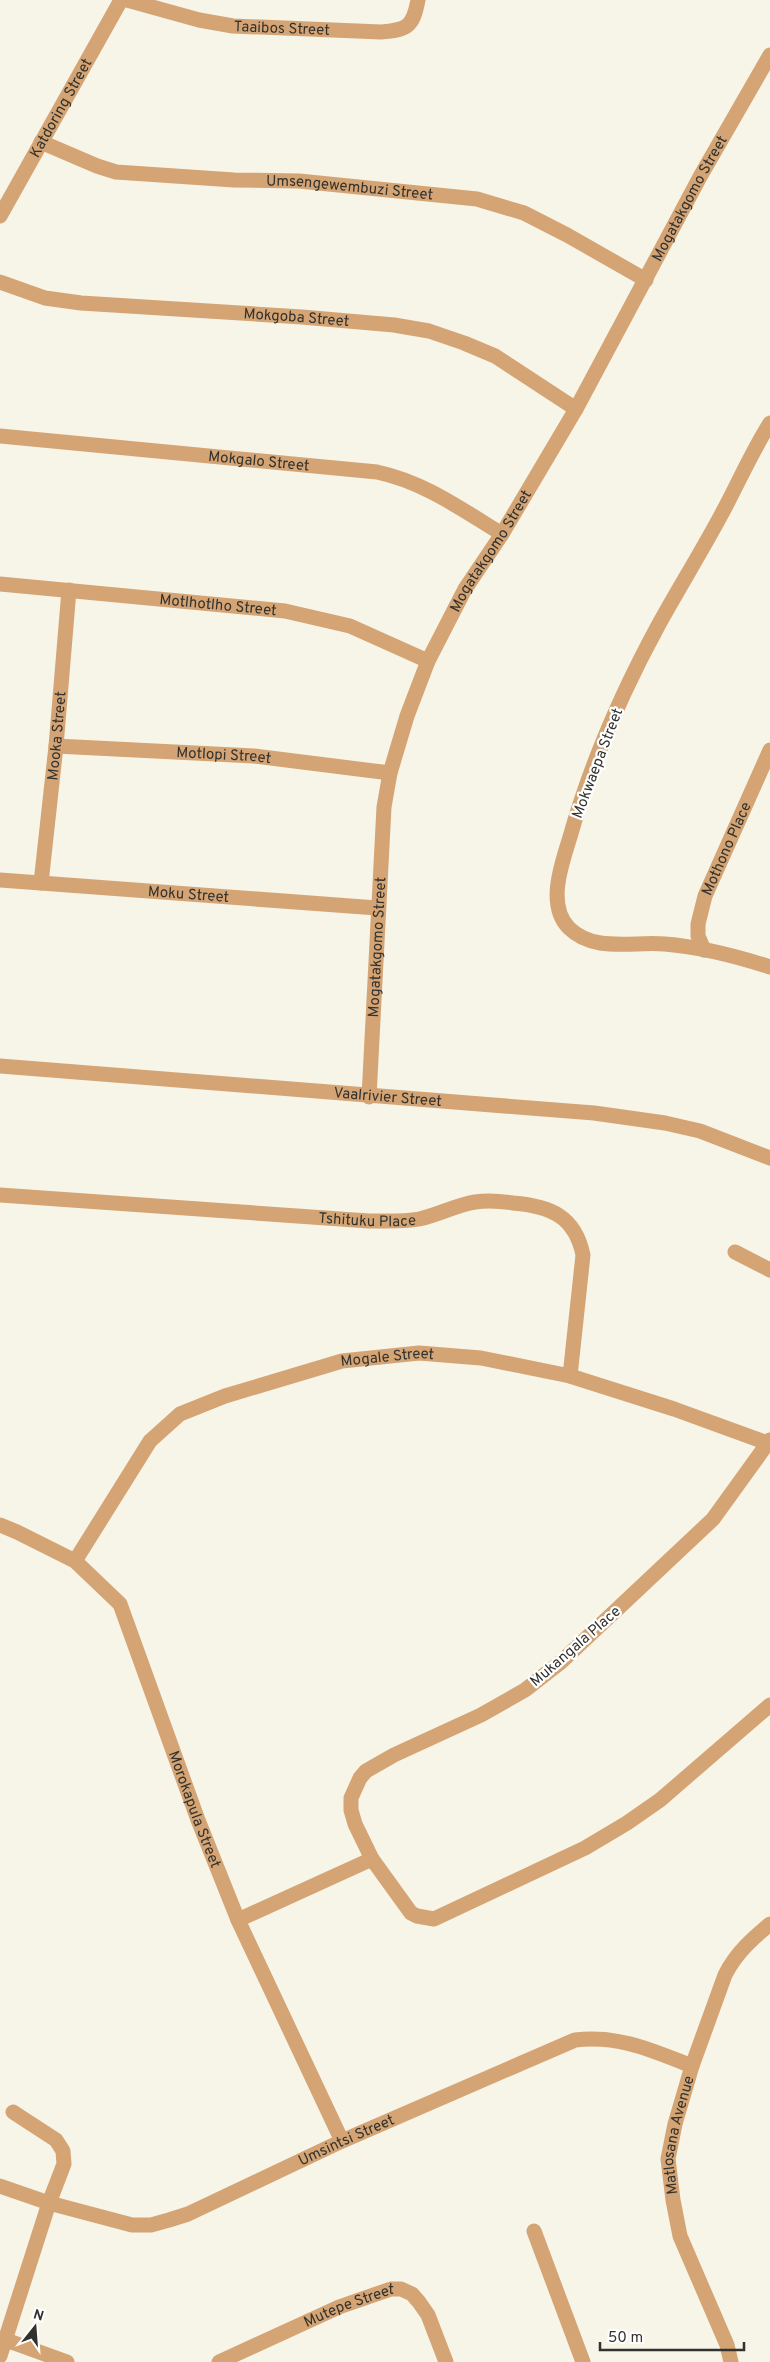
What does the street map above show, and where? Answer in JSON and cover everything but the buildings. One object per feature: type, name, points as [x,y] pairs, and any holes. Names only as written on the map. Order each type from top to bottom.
[{"type":"street","name":"Katdoring Street","points":[[0,216],[121,0]]},
{"type":"street","name":"Taaibos Street","points":[[128,0],[199,20],[233,26],[381,32],[401,30],[408,26],[413,20],[418,0]]},
{"type":"street","name":"Mogatakgomo Street","points":[[369,1096],[383,814],[390,773],[407,716],[428,661],[465,589],[502,534],[576,408],[701,175],[770,55]]},
{"type":"street","name":"Umsengewembuzi Street","points":[[41,142],[116,172],[224,180],[299,182],[477,200],[524,213],[646,280]]},
{"type":"street","name":"Mokgoba Street","points":[[0,282],[45,298],[81,303],[302,317],[394,325],[429,331],[495,356],[576,408]]},
{"type":"street","name":"Mokwaepa Street","points":[[770,422],[755,446],[720,516],[628,683],[598,752],[576,814],[559,877],[558,901],[561,916],[568,927],[581,938],[600,943],[665,944],[737,957],[770,967]]},
{"type":"street","name":"Mokgalo Street","points":[[0,436],[284,465],[376,472],[402,477],[430,489],[502,534]]},
{"type":"street","name":"Motlhotlho Street","points":[[0,584],[293,613],[350,626],[428,661]]},
{"type":"street","name":"Mooka Street","points":[[40,883],[56,746],[69,590]]},
{"type":"street","name":"Motlopi Street","points":[[56,746],[254,756],[390,773]]},
{"type":"street","name":"Mothono Place","points":[[704,950],[698,936],[698,924],[705,896],[770,750]]},
{"type":"street","name":"Moku Street","points":[[0,880],[377,908]]},
{"type":"street","name":"Vaalrivier Street","points":[[0,1066],[594,1113],[665,1123],[700,1131],[770,1158]]},
{"type":"street","name":"Tshituku Place","points":[[0,1196],[369,1221],[419,1219],[475,1202],[499,1201],[545,1208],[556,1213],[574,1230],[583,1255],[570,1376]]},
{"type":"street","points":[[735,1252],[770,1270]]},
{"type":"street","name":"Mogale Street","points":[[76,1561],[150,1441],[180,1414],[225,1396],[342,1361],[419,1353],[482,1358],[570,1376],[770,1443]]},
{"type":"street","name":"Mukangala Place","points":[[770,1443],[713,1519],[561,1662],[525,1690],[481,1715],[394,1755],[366,1771],[360,1778],[351,1798],[351,1810],[355,1824],[372,1859],[405,1906],[417,1916],[434,1919],[577,1852],[627,1823],[660,1800],[770,1705]]},
{"type":"street","name":"Morokapula Street","points":[[0,1525],[76,1561],[120,1604],[198,1820],[238,1920],[342,2141]]},
{"type":"street","points":[[238,1920],[372,1859]]},
{"type":"street","name":"Matlosana Avenue","points":[[731,2362],[727,2345],[680,2236],[672,2200],[668,2159],[675,2124],[692,2066],[715,1999],[732,1961],[770,1924]]},
{"type":"street","name":"Umsintsi Street","points":[[0,2186],[49,2203],[132,2225],[151,2224],[188,2214],[342,2141],[574,2040],[596,2038],[618,2040],[692,2066]]},
{"type":"street","points":[[0,2356],[49,2203],[64,2164],[63,2151],[56,2140],[13,2112]]},
{"type":"street","points":[[534,2231],[583,2362]]},
{"type":"street","name":"Mutepe Street","points":[[219,2362],[339,2307],[391,2288],[406,2292],[419,2302],[428,2315],[446,2362]]},
{"type":"street","points":[[6,2340],[67,2362]]}]
